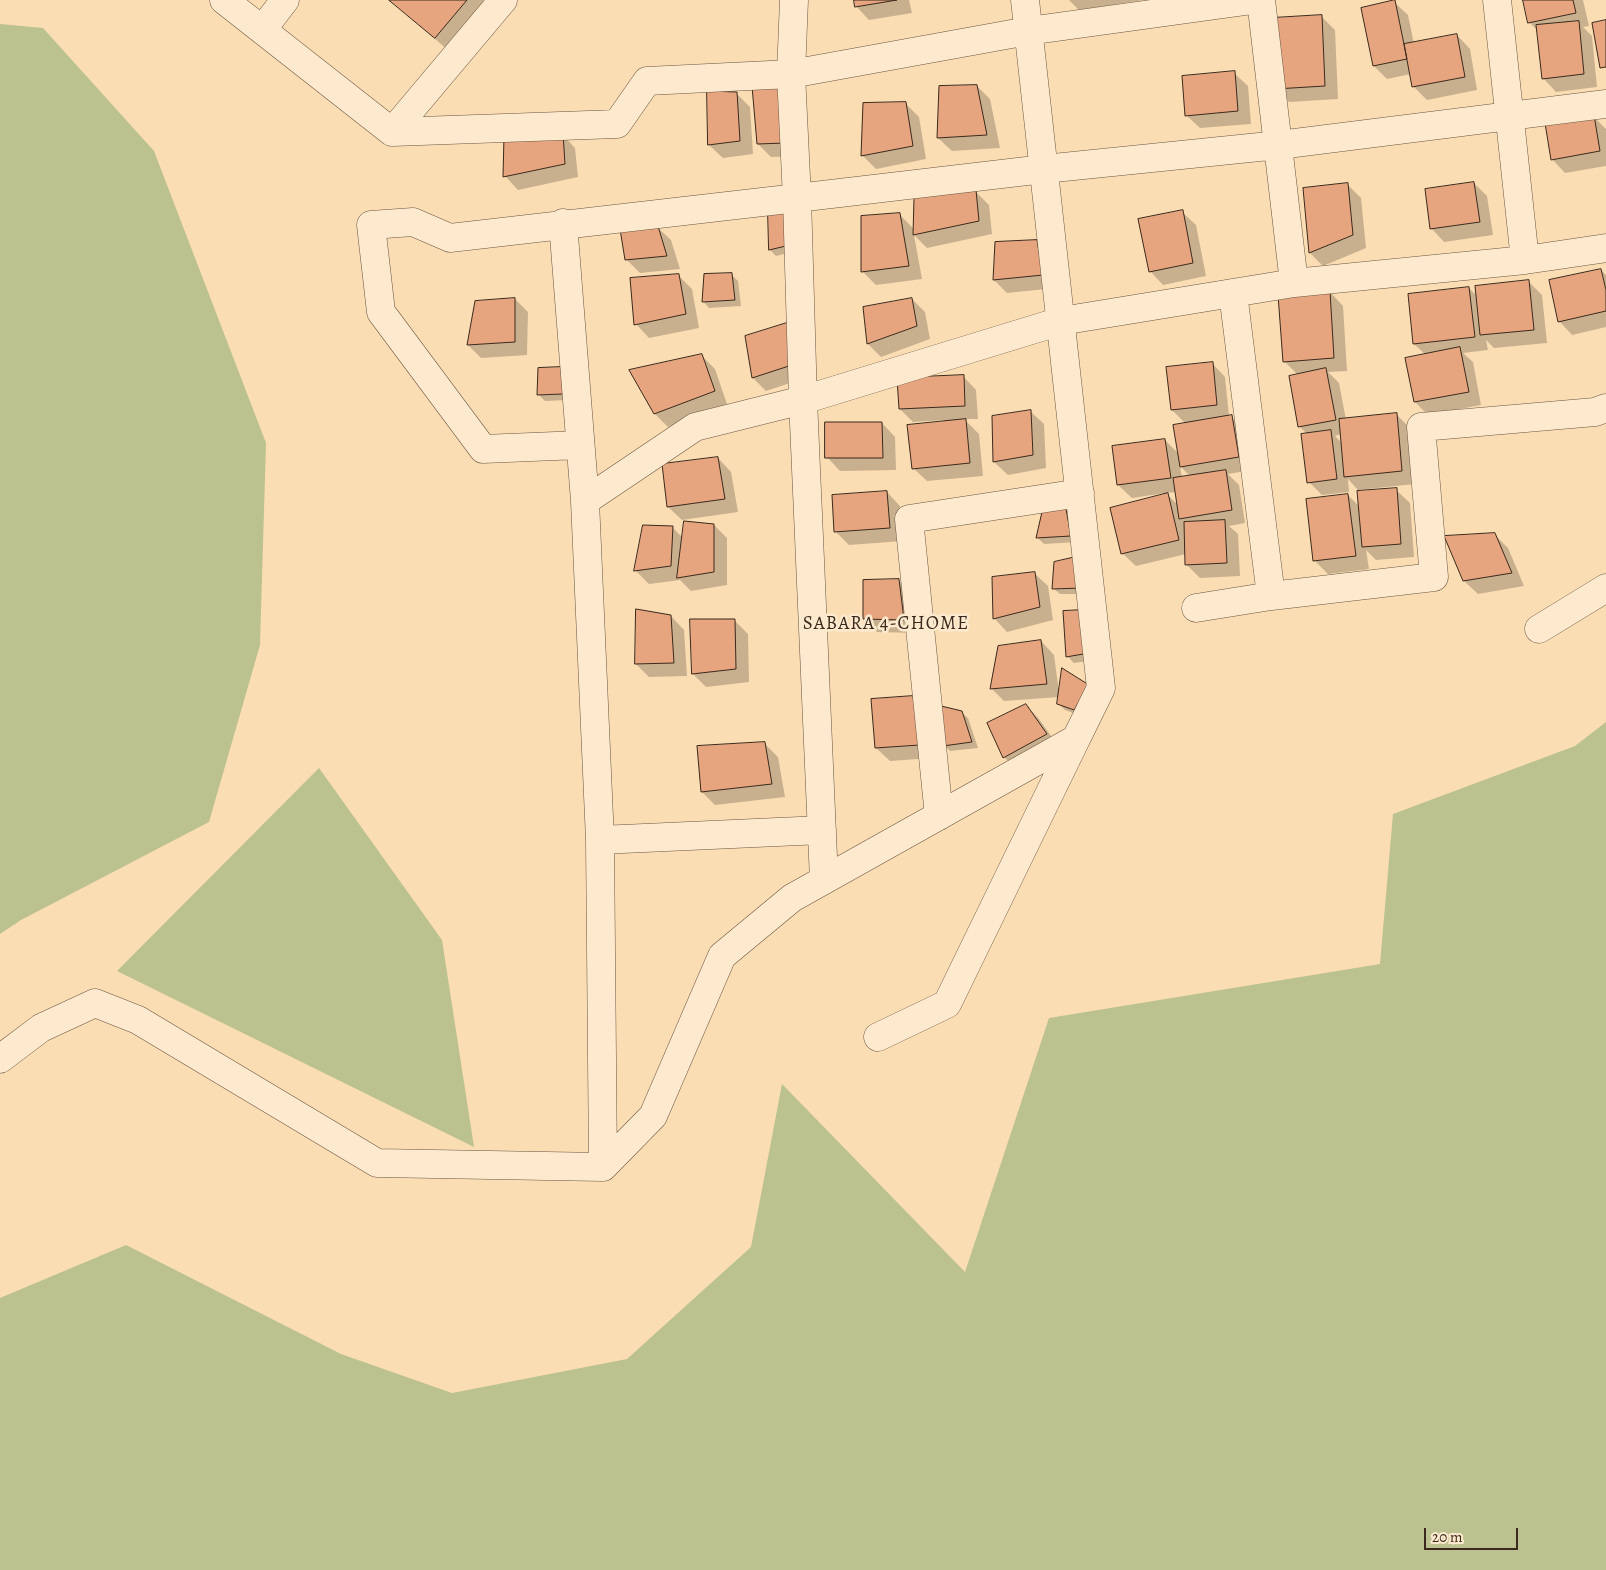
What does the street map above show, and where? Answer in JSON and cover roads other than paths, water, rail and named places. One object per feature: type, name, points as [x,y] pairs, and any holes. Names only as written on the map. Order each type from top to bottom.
[{"type":"street","points":[[224,0],[392,132],[617,124],[647,81],[791,74],[1028,31],[1253,0]]},
{"type":"street","points":[[262,30],[285,0]]},
{"type":"street","points":[[392,132],[503,0]]},
{"type":"street","points":[[794,0],[791,74],[824,880]]},
{"type":"street","points":[[878,1037],[947,1004],[1101,688],[1025,0]]},
{"type":"street","points":[[1260,0],[1279,145],[1294,283]]},
{"type":"street","points":[[1497,0],[1525,260]]},
{"type":"street","points":[[580,445],[483,449],[381,312],[370,225],[413,222],[450,238],[1044,169],[1279,145],[1509,114],[1606,104]]},
{"type":"street","points":[[563,224],[584,501],[600,840],[602,1167]]},
{"type":"street","points":[[584,501],[695,427],[803,400],[1061,321],[1294,283],[1525,260],[1606,248]]},
{"type":"street","points":[[1233,293],[1271,596]]},
{"type":"street","points":[[1196,608],[1271,596],[1434,577],[1421,427],[1595,412],[1606,408]]},
{"type":"street","points":[[939,816],[909,519],[1080,493]]},
{"type":"street","points":[[1539,629],[1606,588]]},
{"type":"street","points":[[0,1059],[41,1028],[95,1003],[138,1020],[377,1163],[602,1167],[653,1116],[722,956],[792,898],[1076,739]]},
{"type":"street","points":[[600,840],[822,830]]},
{"type":"district","name":"SABARA 4-CHOME","points":[[886,624]]}]
